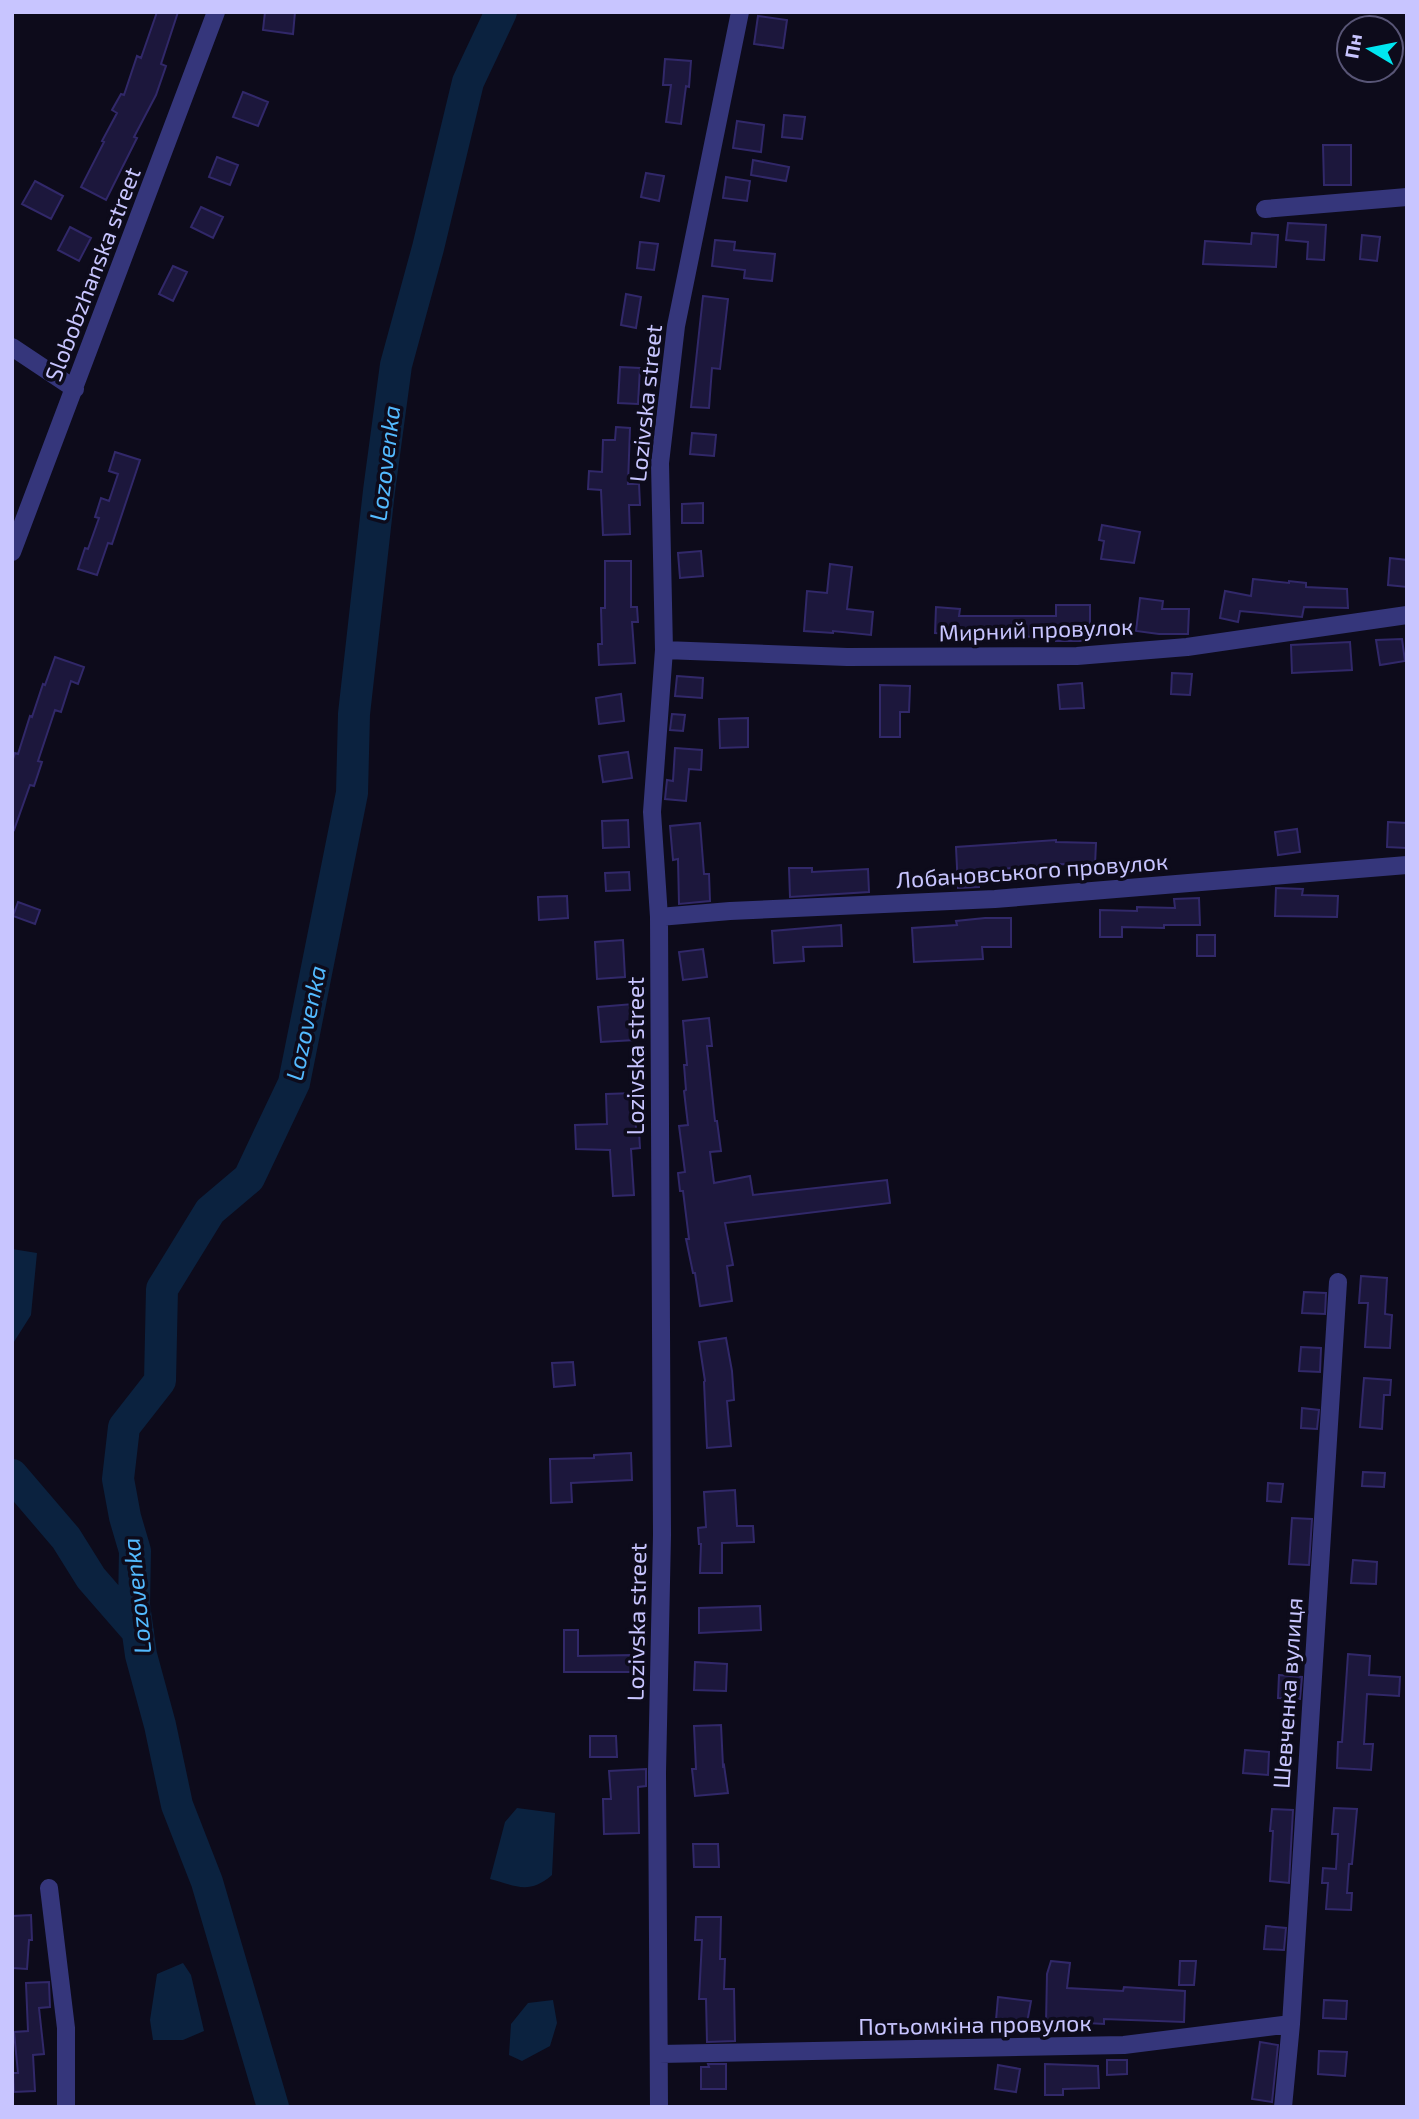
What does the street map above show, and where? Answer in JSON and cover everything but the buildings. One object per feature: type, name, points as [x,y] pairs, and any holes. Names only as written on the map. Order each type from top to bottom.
[{"type":"street","name":"Slobobzhanska street","points":[[12,552],[216,12]]},
{"type":"street","name":"Lozivska street","points":[[659,2107],[657,1772],[662,1535],[659,917],[652,812],[664,650],[660,463],[676,326],[740,12]]},
{"type":"street","points":[[1265,209],[1407,197]]},
{"type":"street","points":[[12,347],[75,389]]},
{"type":"street","name":"Мирний провулок","points":[[664,650],[847,657],[1077,656],[1186,646],[1407,615]]},
{"type":"street","name":"Лобановського провулок","points":[[659,917],[730,911],[995,899],[1407,865]]},
{"type":"street","name":"Шевченка вулиця","points":[[1283,2107],[1338,1282]]},
{"type":"street","points":[[49,1888],[66,2028],[66,2107]]},
{"type":"street","name":"Потьомкіна провулок","points":[[659,2054],[1124,2045],[1290,2024]]},
{"type":"water","points":[[12,1249],[37,1253],[31,1315],[12,1345]]},
{"type":"water","points":[[517,1808],[555,1813],[552,1875],[529,1887],[490,1879],[505,1822]]},
{"type":"water","points":[[183,1963],[191,1975],[204,2031],[183,2040],[153,2040],[150,2020],[157,1974]]},
{"type":"water","points":[[553,2000],[557,2023],[550,2046],[522,2061],[509,2055],[511,2024],[528,2003]]},
{"type":"waterway","name":"Lozovenka","points":[[273,2107],[207,1882],[177,1805],[160,1725],[141,1655],[134,1605],[135,1551],[118,1479],[124,1427],[160,1381],[162,1289],[210,1211],[249,1178],[294,1083],[352,793],[354,714],[396,365],[428,248],[468,82],[501,12]]},
{"type":"waterway","points":[[12,1475],[66,1538],[91,1578],[138,1632]]}]
